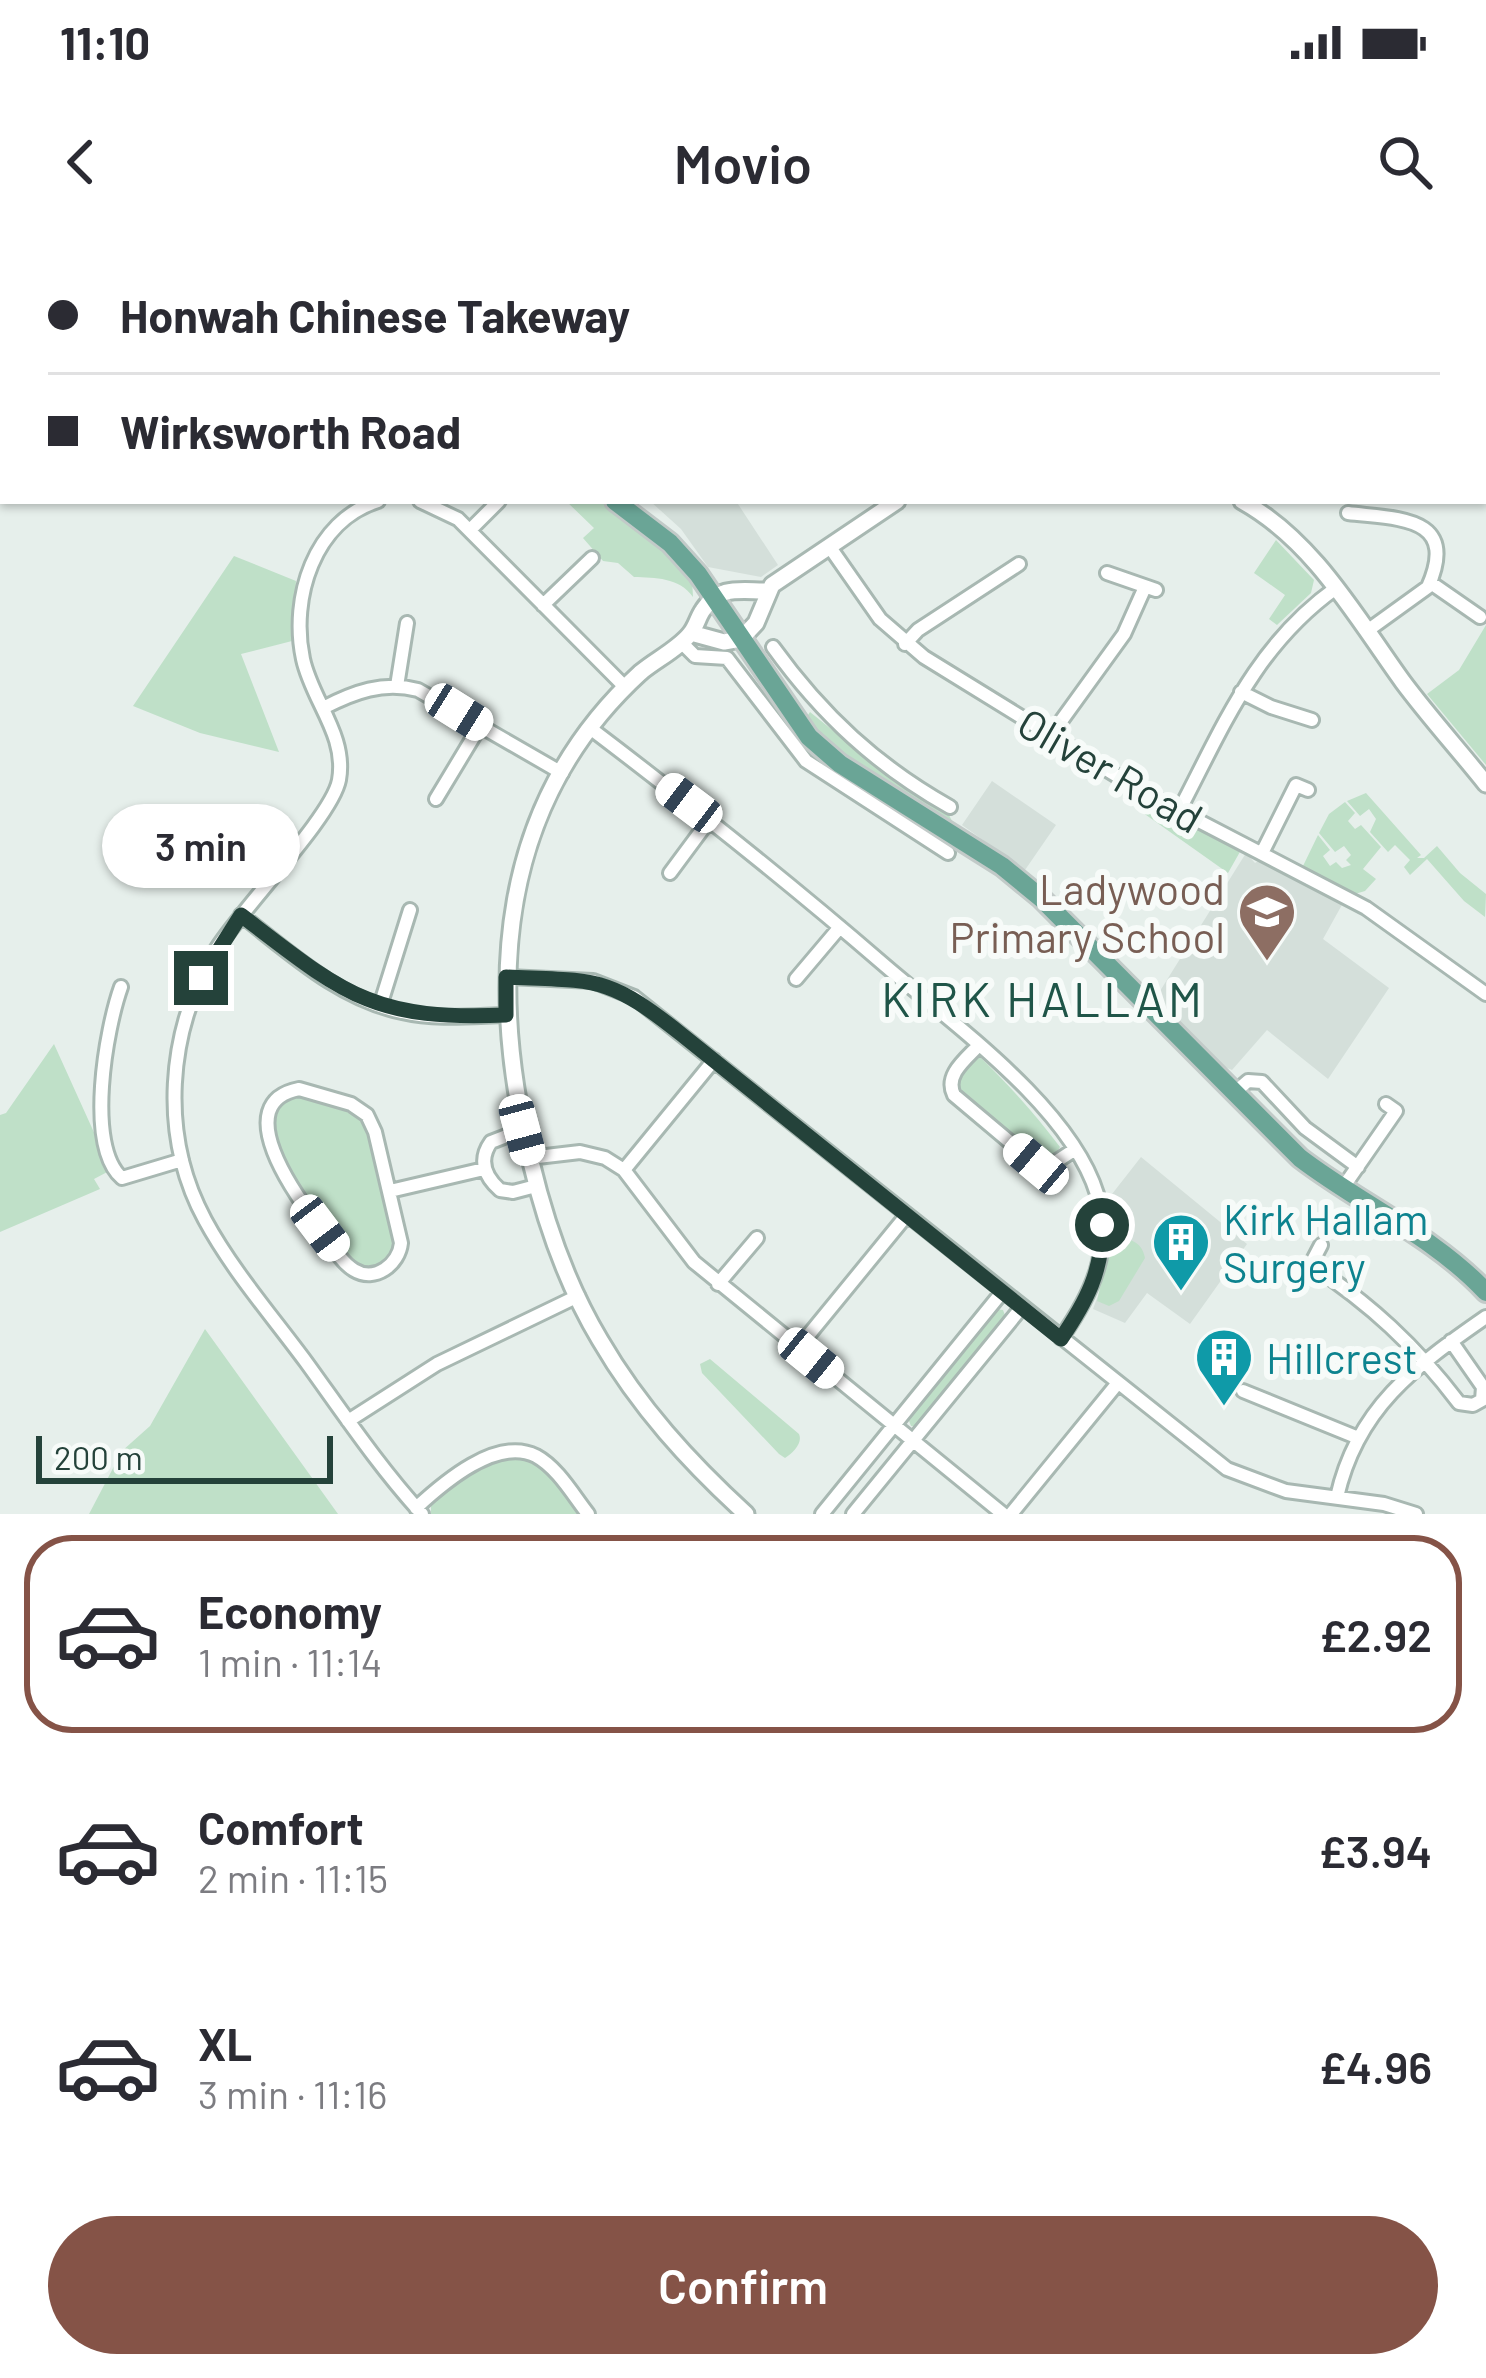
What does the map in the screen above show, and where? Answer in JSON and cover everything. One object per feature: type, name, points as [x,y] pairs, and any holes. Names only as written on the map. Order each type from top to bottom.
[{"type":"main road","points":[[619,504],[670,543],[713,596],[809,737],[840,764],[1024,883],[1300,1158],[1440,1252],[1486,1292]]},
{"type":"street","points":[[371,504],[332,530],[315,556],[303,590],[299,630],[303,659],[338,749],[335,791],[241,915],[201,978],[182,1029],[174,1095],[182,1160],[202,1214],[227,1255],[419,1511],[464,1471],[502,1453],[523,1452],[551,1468],[588,1514]]},
{"type":"street","points":[[428,504],[470,530],[625,687]]},
{"type":"street","points":[[470,530],[496,504]]},
{"type":"street","points":[[686,638],[741,639],[756,623],[767,591],[892,504]]},
{"type":"street","points":[[1252,504],[1293,539],[1336,588],[1486,784]]},
{"type":"street","points":[[1348,513],[1411,520],[1424,526],[1434,549],[1431,583],[1367,631]]},
{"type":"street","name":"Oliver Road","points":[[829,546],[872,609],[905,644],[1179,811],[1366,908],[1486,994]]},
{"type":"street","points":[[543,605],[592,558]]},
{"type":"street","points":[[905,644],[918,630],[1015,572]]},
{"type":"street","points":[[1051,735],[1124,634],[1150,589],[1107,573]]},
{"type":"street","points":[[1431,583],[1480,617]]},
{"type":"street","points":[[1179,811],[1241,692],[1286,629],[1336,588]]},
{"type":"street","points":[[746,1514],[678,1450],[648,1412],[599,1340],[578,1296],[548,1228],[522,1130],[506,1015],[506,977],[517,886],[533,830],[590,728],[625,687],[686,638],[713,596],[721,591],[767,591]]},
{"type":"street","points":[[398,686],[407,622]]},
{"type":"street","points":[[686,638],[695,656],[727,658],[809,765],[941,852]]},
{"type":"street","points":[[780,651],[809,696],[884,766],[945,800]]},
{"type":"street","points":[[323,708],[366,689],[398,686],[428,694],[562,772]]},
{"type":"street","points":[[1241,692],[1305,718],[1304,700]]},
{"type":"street","points":[[790,713],[809,696]]},
{"type":"street","points":[[436,799],[480,726]]},
{"type":"street","points":[[590,728],[710,819],[979,1045],[1022,1086],[1074,1150],[1098,1198],[1102,1253],[1087,1300],[1061,1339]]},
{"type":"street","points":[[1262,853],[1296,784],[1308,790]]},
{"type":"street","points":[[670,873],[710,819]]},
{"type":"street","points":[[380,1006],[410,910]]},
{"type":"street","points":[[241,915],[332,982],[380,1006],[431,1016],[506,1015]]},
{"type":"street","points":[[796,979],[840,927]]},
{"type":"street","points":[[506,977],[609,985],[634,997],[1227,1468],[1274,1488],[1384,1504],[1417,1514]]},
{"type":"street","points":[[121,987],[100,1033],[100,1089],[108,1149],[117,1175],[132,1176],[182,1160]]},
{"type":"street","points":[[979,1045],[952,1077],[954,1095],[1036,1164],[1053,1164],[1074,1150]]},
{"type":"street","points":[[625,1170],[714,1060]]},
{"type":"street","points":[[1234,1093],[1249,1081],[1262,1082],[1305,1128],[1358,1167]]},
{"type":"street","points":[[299,1089],[361,1109],[375,1132],[390,1191],[401,1243],[399,1256],[384,1270],[358,1272],[320,1228],[282,1169],[268,1126],[274,1102],[299,1089]]},
{"type":"street","points":[[1342,1189],[1396,1111],[1386,1104]]},
{"type":"street","points":[[522,1130],[491,1142],[484,1169],[500,1190],[536,1186]]},
{"type":"street","points":[[530,1158],[580,1152],[605,1158],[625,1170],[670,1235],[718,1284],[1007,1514],[1117,1384]]},
{"type":"street","points":[[390,1191],[484,1169]]},
{"type":"street","points":[[798,1348],[906,1216]]},
{"type":"street","points":[[718,1284],[757,1238]]},
{"type":"street","points":[[1300,1285],[1321,1245]]},
{"type":"street","points":[[1310,1264],[1381,1314],[1459,1402],[1465,1406],[1482,1400],[1483,1387],[1451,1341]]},
{"type":"street","points":[[822,1514],[1003,1291]]},
{"type":"street","points":[[348,1421],[437,1364],[578,1296]]},
{"type":"street","points":[[853,1514],[1022,1306]]},
{"type":"street","points":[[1337,1497],[1356,1437],[1381,1402],[1451,1341],[1486,1318]]},
{"type":"street","points":[[1243,1391],[1265,1407],[1356,1437]]},
{"type":"shaded area","points":[[653,504],[738,504],[778,565],[761,577],[708,567],[681,529]]},
{"type":"shaded area","points":[[992,781],[1056,825],[1025,870],[962,825]]},
{"type":"shaded area","name":"Ladywood Primary School","points":[[1246,853],[1255,863],[1260,860],[1343,903],[1323,939],[1389,988],[1328,1079],[1267,1030],[1232,1070],[1225,1067],[1155,999]]},
{"type":"shaded area","points":[[1141,1157],[1247,1244],[1190,1324],[1147,1293],[1125,1323],[1093,1309],[1111,1241],[1105,1203]]},
{"type":"green space","points":[[569,504],[610,504],[650,532],[692,579],[693,597],[674,582],[634,577],[618,563],[603,561],[583,538],[594,528]]},
{"type":"green space","points":[[1276,540],[1314,580],[1311,593],[1277,625],[1269,619],[1285,595],[1254,573]]},
{"type":"green space","points":[[234,556],[296,581],[292,641],[241,654],[279,752],[200,733],[133,706]]},
{"type":"green space","points":[[1486,625],[1486,765],[1427,694],[1459,670]]},
{"type":"green space","points":[[810,712],[888,775],[947,811],[954,825],[839,751],[806,718]]},
{"type":"green space","points":[[1366,793],[1421,855],[1417,858],[1424,858],[1437,846],[1486,894],[1485,917],[1427,859],[1410,875],[1404,867],[1410,860],[1395,845],[1388,852],[1370,832],[1376,819],[1369,809],[1360,816],[1347,801]]},
{"type":"green space","points":[[1345,802],[1355,813],[1348,821],[1355,829],[1361,825],[1381,847],[1363,869],[1376,879],[1355,894],[1303,866],[1318,835],[1330,850],[1323,856],[1330,866],[1336,862],[1342,868],[1351,865],[1344,846],[1335,852],[1319,833],[1329,814]]},
{"type":"green space","points":[[1148,804],[1241,850],[1228,873],[1139,810]]},
{"type":"green space","points":[[54,1044],[111,1170],[94,1179],[100,1189],[0,1232],[0,1115]]},
{"type":"green space","points":[[974,1056],[1001,1078],[1051,1135],[1060,1147],[1053,1158],[1042,1161],[956,1090],[957,1073]]},
{"type":"green space","points":[[300,1093],[358,1112],[372,1133],[397,1249],[382,1267],[365,1269],[336,1245],[284,1156],[271,1121],[281,1098]]},
{"type":"green space","points":[[1111,1239],[1133,1241],[1145,1258],[1119,1301],[1109,1306],[1097,1301]]},
{"type":"green space","points":[[994,1309],[1003,1310],[1006,1318],[919,1427],[911,1426],[907,1416]]},
{"type":"green space","points":[[205,1329],[338,1514],[89,1514],[122,1451],[150,1426]]},
{"type":"green space","points":[[710,1359],[799,1434],[798,1444],[785,1458],[702,1373],[700,1364]]},
{"type":"green space","points":[[524,1455],[549,1470],[584,1514],[431,1514],[431,1502],[461,1477]]},
{"type":"place","name":"Ladywood Primary School","points":[[1267,963]]},
{"type":"place","name":"Kirk Hallam Surgery","points":[[1181,1293]]},
{"type":"place","name":"Hillcrest","points":[[1224,1408]]},
{"type":"district","name":"KIRK HALLAM","points":[[1043,998]]},
{"type":"route","points":[[201,978],[241,915],[347,992],[400,1012],[506,1015],[506,977],[592,981],[620,989],[1061,1339],[1093,1286],[1102,1225]]}]
